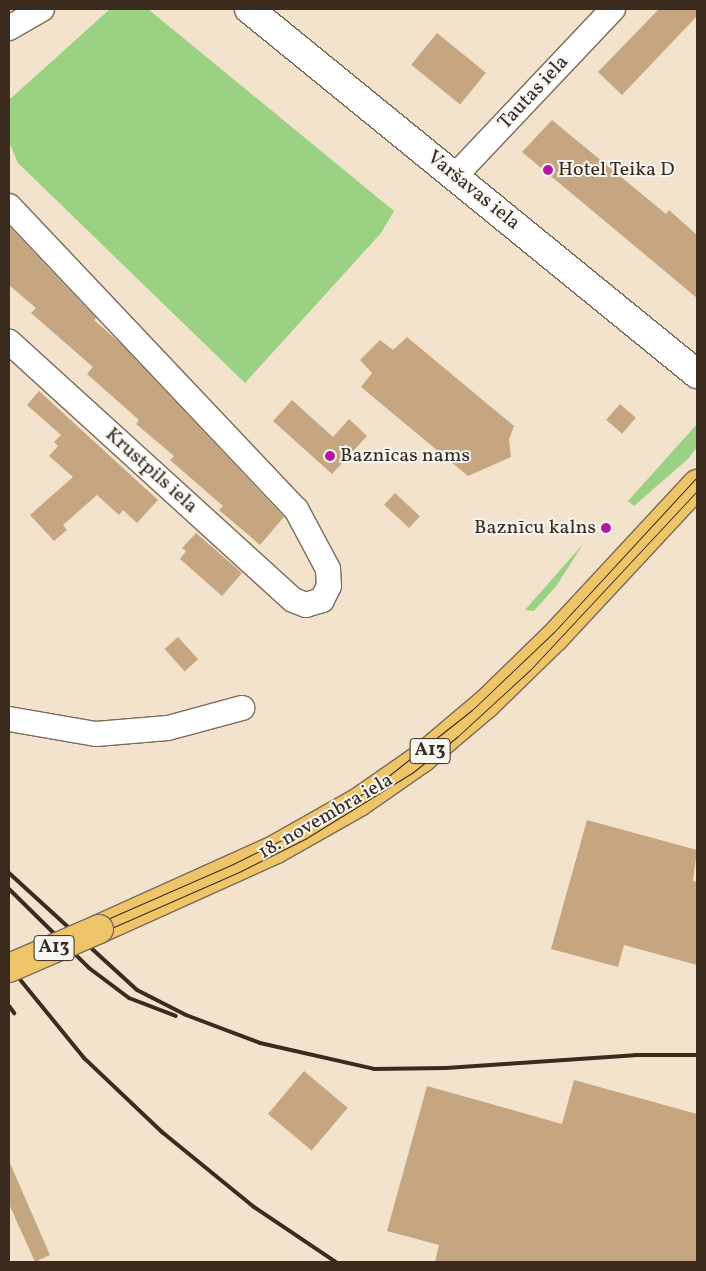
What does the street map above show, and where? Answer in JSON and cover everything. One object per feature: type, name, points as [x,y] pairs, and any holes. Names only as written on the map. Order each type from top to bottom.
[{"type":"main road","name":"18. novembra iela","points":[[9,968],[276,849],[359,802],[422,758],[486,704],[555,637],[697,484]]},
{"type":"street","points":[[9,28],[42,9]]},
{"type":"street","name":"Varšavas iela","points":[[249,9],[697,374]]},
{"type":"street","name":"Tautas iela","points":[[455,176],[613,9]]},
{"type":"street","name":"Krustpils iela","points":[[9,206],[296,509],[328,569],[329,586],[322,600],[306,605],[293,600],[9,342]]},
{"type":"street","points":[[9,718],[96,734],[168,728],[242,708]]},
{"type":"green space","points":[[110,9],[148,9],[394,211],[381,233],[245,383],[18,163],[9,142],[9,100]]},
{"type":"green space","points":[[697,424],[697,447],[689,458],[634,506],[628,501]]},
{"type":"green space","points":[[583,544],[557,585],[534,611],[525,610]]},
{"type":"building","points":[[659,9],[697,9],[697,16],[622,95],[598,72]]},
{"type":"building","points":[[437,33],[486,73],[460,105],[411,65]]},
{"type":"building","points":[[552,120],[666,214],[669,210],[697,235],[697,298],[522,152]]},
{"type":"building","points":[[9,226],[96,318],[94,320],[120,343],[284,517],[260,545],[219,510],[223,506],[170,460],[174,456],[136,424],[139,420],[87,374],[93,367],[31,313],[36,308],[9,285]]},
{"type":"building","points":[[407,337],[514,426],[509,440],[511,457],[468,476],[361,387],[372,373],[360,360],[380,340],[393,350]]},
{"type":"building","points":[[39,391],[158,500],[137,523],[123,510],[119,515],[97,495],[63,525],[67,530],[54,541],[30,515],[73,477],[49,456],[58,446],[54,442],[61,435],[27,405]]},
{"type":"building","name":"Baznīcas nams","points":[[292,400],[333,437],[349,419],[367,436],[332,474],[273,421]]},
{"type":"building","points":[[620,404],[636,418],[622,434],[606,420]]},
{"type":"building","points":[[395,493],[420,516],[409,528],[384,505]]},
{"type":"building","points":[[196,533],[242,573],[222,596],[180,559],[186,551],[182,548]]},
{"type":"building","points":[[178,637],[198,659],[185,671],[165,649]]},
{"type":"building","points":[[587,820],[697,850],[693,881],[697,882],[697,965],[624,945],[618,967],[551,949]]},
{"type":"building","points":[[304,1071],[348,1108],[312,1151],[268,1114]]},
{"type":"building","points":[[574,1080],[697,1114],[697,1262],[435,1262],[439,1245],[387,1231],[427,1086],[562,1124]]},
{"type":"building","points":[[9,1161],[50,1255],[35,1262],[9,1204]]},
{"type":"tram line","points":[[9,962],[233,864],[314,824],[377,785],[472,710],[554,632],[697,477]]},
{"type":"tram line","points":[[9,973],[241,871],[305,839],[412,773],[457,737],[531,669],[697,491]]},
{"type":"railway","points":[[9,873],[137,990],[186,1015],[260,1043],[374,1069],[446,1068],[635,1055],[697,1055]]},
{"type":"railway","points":[[9,889],[89,968],[129,998],[176,1016]]},
{"type":"railway","points":[[9,966],[84,1058],[162,1132],[254,1207],[336,1262]]},
{"type":"railway","points":[[9,1006],[14,1013]]},
{"type":"place","name":"Hotel Teika D","points":[[548,170]]},
{"type":"place","name":"Baznīcas nams","points":[[330,456]]},
{"type":"place","name":"Baznīcu kalns","points":[[606,528]]}]
